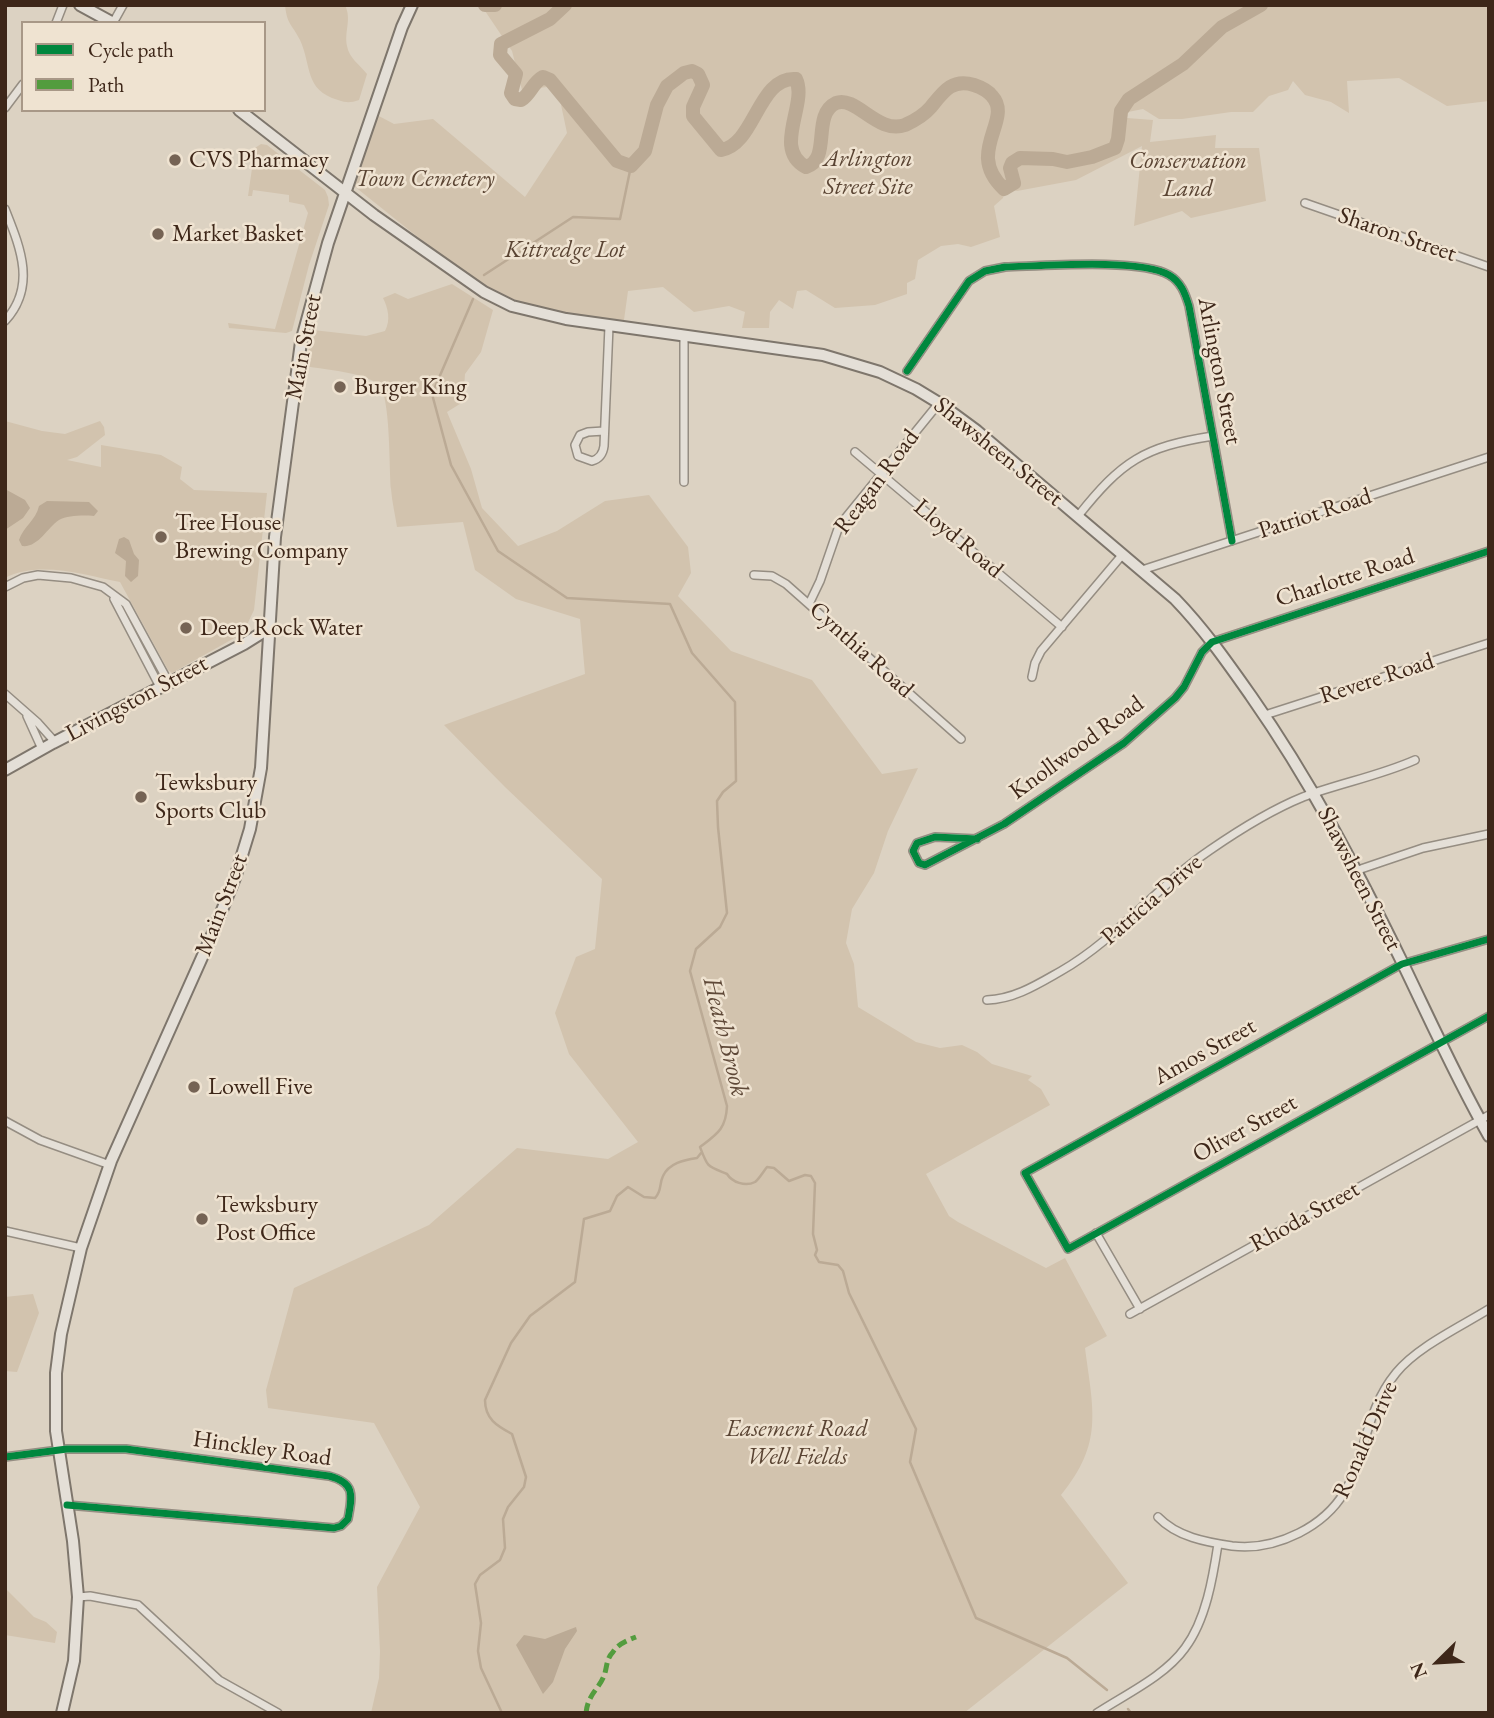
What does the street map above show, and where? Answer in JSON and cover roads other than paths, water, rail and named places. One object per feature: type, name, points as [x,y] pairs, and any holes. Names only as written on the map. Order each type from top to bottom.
[{"type":"main road","points":[[80,5],[109,21]]},
{"type":"main road","name":"Main Street","points":[[62,1713],[74,1661],[78,1597],[55,1417],[58,1355],[80,1248],[110,1165],[212,935],[244,849],[261,768],[275,537],[301,342],[317,278],[402,27],[412,5]]},
{"type":"main road","name":"Shawsheen Street","points":[[242,112],[346,193],[499,300],[551,317],[823,355],[880,372],[939,403],[977,431],[1175,599],[1212,642],[1265,715],[1314,793],[1440,1042],[1484,1118],[1489,1136]]},
{"type":"main road","name":"Livingston Street","points":[[5,770],[268,629]]},
{"type":"street","points":[[114,21],[123,5]]},
{"type":"street","points":[[5,108],[21,87]]},
{"type":"street","name":"Sharon Street","points":[[1305,203],[1489,267]]},
{"type":"street","points":[[5,209],[21,253],[24,275],[19,301],[5,321]]},
{"type":"street","name":"Arlington Street","points":[[907,370],[963,288],[976,275],[985,271],[1004,267],[1126,266],[1149,268],[1168,275],[1176,280],[1186,296],[1232,541]]},
{"type":"street","points":[[604,431],[580,435],[575,445],[578,456],[589,461],[599,457],[603,449],[604,431],[609,326]]},
{"type":"street","points":[[684,336],[684,482]]},
{"type":"street","name":"Reagan Road","points":[[809,604],[839,526],[939,403]]},
{"type":"street","points":[[1077,516],[1113,475],[1135,458],[1172,443],[1213,436]]},
{"type":"street","name":"Lloyd Road","points":[[855,452],[1062,627]]},
{"type":"street","name":"Patriot Road","points":[[1142,570],[1489,457]]},
{"type":"street","name":"Charlotte Road","points":[[1212,642],[1489,551]]},
{"type":"street","points":[[1032,677],[1037,657],[1123,554]]},
{"type":"street","points":[[5,587],[23,578],[38,575],[92,582],[103,587],[112,595],[164,685]]},
{"type":"street","name":"Cynthia Road","points":[[754,575],[779,579],[961,739]]},
{"type":"street","name":"Knollwood Road","points":[[977,839],[928,838],[914,845],[914,855],[920,864],[925,865],[977,839],[1102,758],[1145,726],[1184,687],[1202,652],[1212,642]]},
{"type":"street","name":"Revere Road","points":[[1265,715],[1489,643]]},
{"type":"street","points":[[5,694],[55,742]]},
{"type":"street","points":[[25,712],[42,749]]},
{"type":"street","name":"Patricia Drive","points":[[987,1000],[1019,993],[1075,963],[1105,941],[1169,881],[1208,851],[1280,808],[1314,793],[1415,760]]},
{"type":"street","points":[[1355,871],[1423,848],[1489,834]]},
{"type":"street","name":"Amos Street","points":[[1068,1249],[1025,1173],[1402,964],[1489,939]]},
{"type":"street","name":"Oliver Street","points":[[1068,1249],[1489,1017]]},
{"type":"street","name":"Rhoda Street","points":[[1130,1314],[1484,1118]]},
{"type":"street","points":[[5,1122],[40,1140],[110,1165]]},
{"type":"street","points":[[5,1231],[80,1248]]},
{"type":"street","points":[[1096,1233],[1140,1309]]},
{"type":"street","name":"Ronald Drive","points":[[1158,1517],[1178,1533],[1218,1544],[1249,1548],[1275,1544],[1329,1515],[1350,1484],[1380,1400],[1396,1374],[1413,1358],[1489,1309]]},
{"type":"street","name":"Hinckley Road","points":[[59,1450],[125,1449],[307,1472],[340,1479],[349,1486],[351,1492],[348,1519],[341,1526],[334,1528],[67,1506]]},
{"type":"street","points":[[5,1457],[59,1450]]},
{"type":"street","points":[[1097,1713],[1161,1671],[1185,1648],[1201,1615],[1218,1544]]},
{"type":"street","points":[[78,1597],[90,1596],[138,1605],[219,1680],[278,1713]]},
{"type":"waterway","points":[[485,5],[495,5]]},
{"type":"waterway","points":[[565,5],[550,19],[501,44],[500,55],[516,74],[511,93],[515,99],[521,100],[539,79],[543,77],[550,80],[617,161],[631,166],[645,151],[657,105],[667,86],[684,73],[692,71],[698,74],[703,85],[693,107],[693,116],[721,150],[742,136],[773,88],[783,81],[796,79],[798,101],[791,138],[792,149],[796,159],[806,167],[814,162],[818,155],[824,117],[836,103],[851,104],[886,125],[895,127],[905,125],[923,115],[949,88],[966,83],[986,91],[997,105],[998,115],[988,150],[988,162],[993,175],[1004,189],[1014,183],[1010,168],[1012,163],[1020,158],[1067,162],[1092,157],[1115,148],[1121,111],[1129,99],[1183,64],[1222,27],[1261,5]]},
{"type":"waterway","name":"Heath Brook","points":[[484,275],[573,217],[620,219],[631,166]]},
{"type":"waterway","name":"Heath Brook","points":[[473,299],[432,394],[451,465],[498,551],[567,598],[670,604],[692,653],[735,702],[736,781],[717,801],[727,913],[720,927],[696,949],[690,971],[727,1106],[720,1130],[700,1147],[705,1159],[712,1167],[743,1184],[755,1182],[767,1167],[774,1168],[789,1181],[805,1175],[811,1176],[815,1183],[815,1255],[819,1262],[838,1265],[843,1271],[849,1293],[916,1429],[910,1462],[976,1618],[1067,1658],[1107,1690]]},
{"type":"waterway","points":[[502,1713],[481,1668],[478,1651],[481,1623],[475,1584],[480,1575],[500,1560],[505,1548],[503,1519],[508,1507],[524,1487],[526,1477],[512,1434],[490,1417],[485,1400],[511,1343],[530,1316],[575,1282],[584,1219],[610,1211],[617,1196],[628,1187],[644,1197],[655,1198],[669,1168],[682,1161],[697,1158],[701,1153]]},
{"type":"waterway","name":"Heath Brook","points":[[1128,1709],[1131,1713]]},
{"type":"place","name":"CVS Pharmacy","points":[[175,160]]},
{"type":"place","name":"Market Basket","points":[[158,234]]},
{"type":"place","name":"Burger King","points":[[340,387]]},
{"type":"place","name":"Tree House Brewing Company","points":[[161,537]]},
{"type":"place","name":"Deep Rock Water","points":[[186,628]]},
{"type":"place","name":"Tewksbury Sports Club","points":[[141,797]]},
{"type":"place","name":"Lowell Five","points":[[194,1087]]},
{"type":"place","name":"Tewksbury Post Office","points":[[202,1219]]},
{"type":"park label","name":"Arlington Street Site","points":[[868,173]]},
{"type":"park label","name":"Conservation Land","points":[[1188,175]]},
{"type":"park label","name":"Town Cemetery","points":[[425,179]]},
{"type":"park label","name":"Kittredge Lot","points":[[565,250]]},
{"type":"park label","name":"Easement Road Well Fields","points":[[797,1443]]}]
